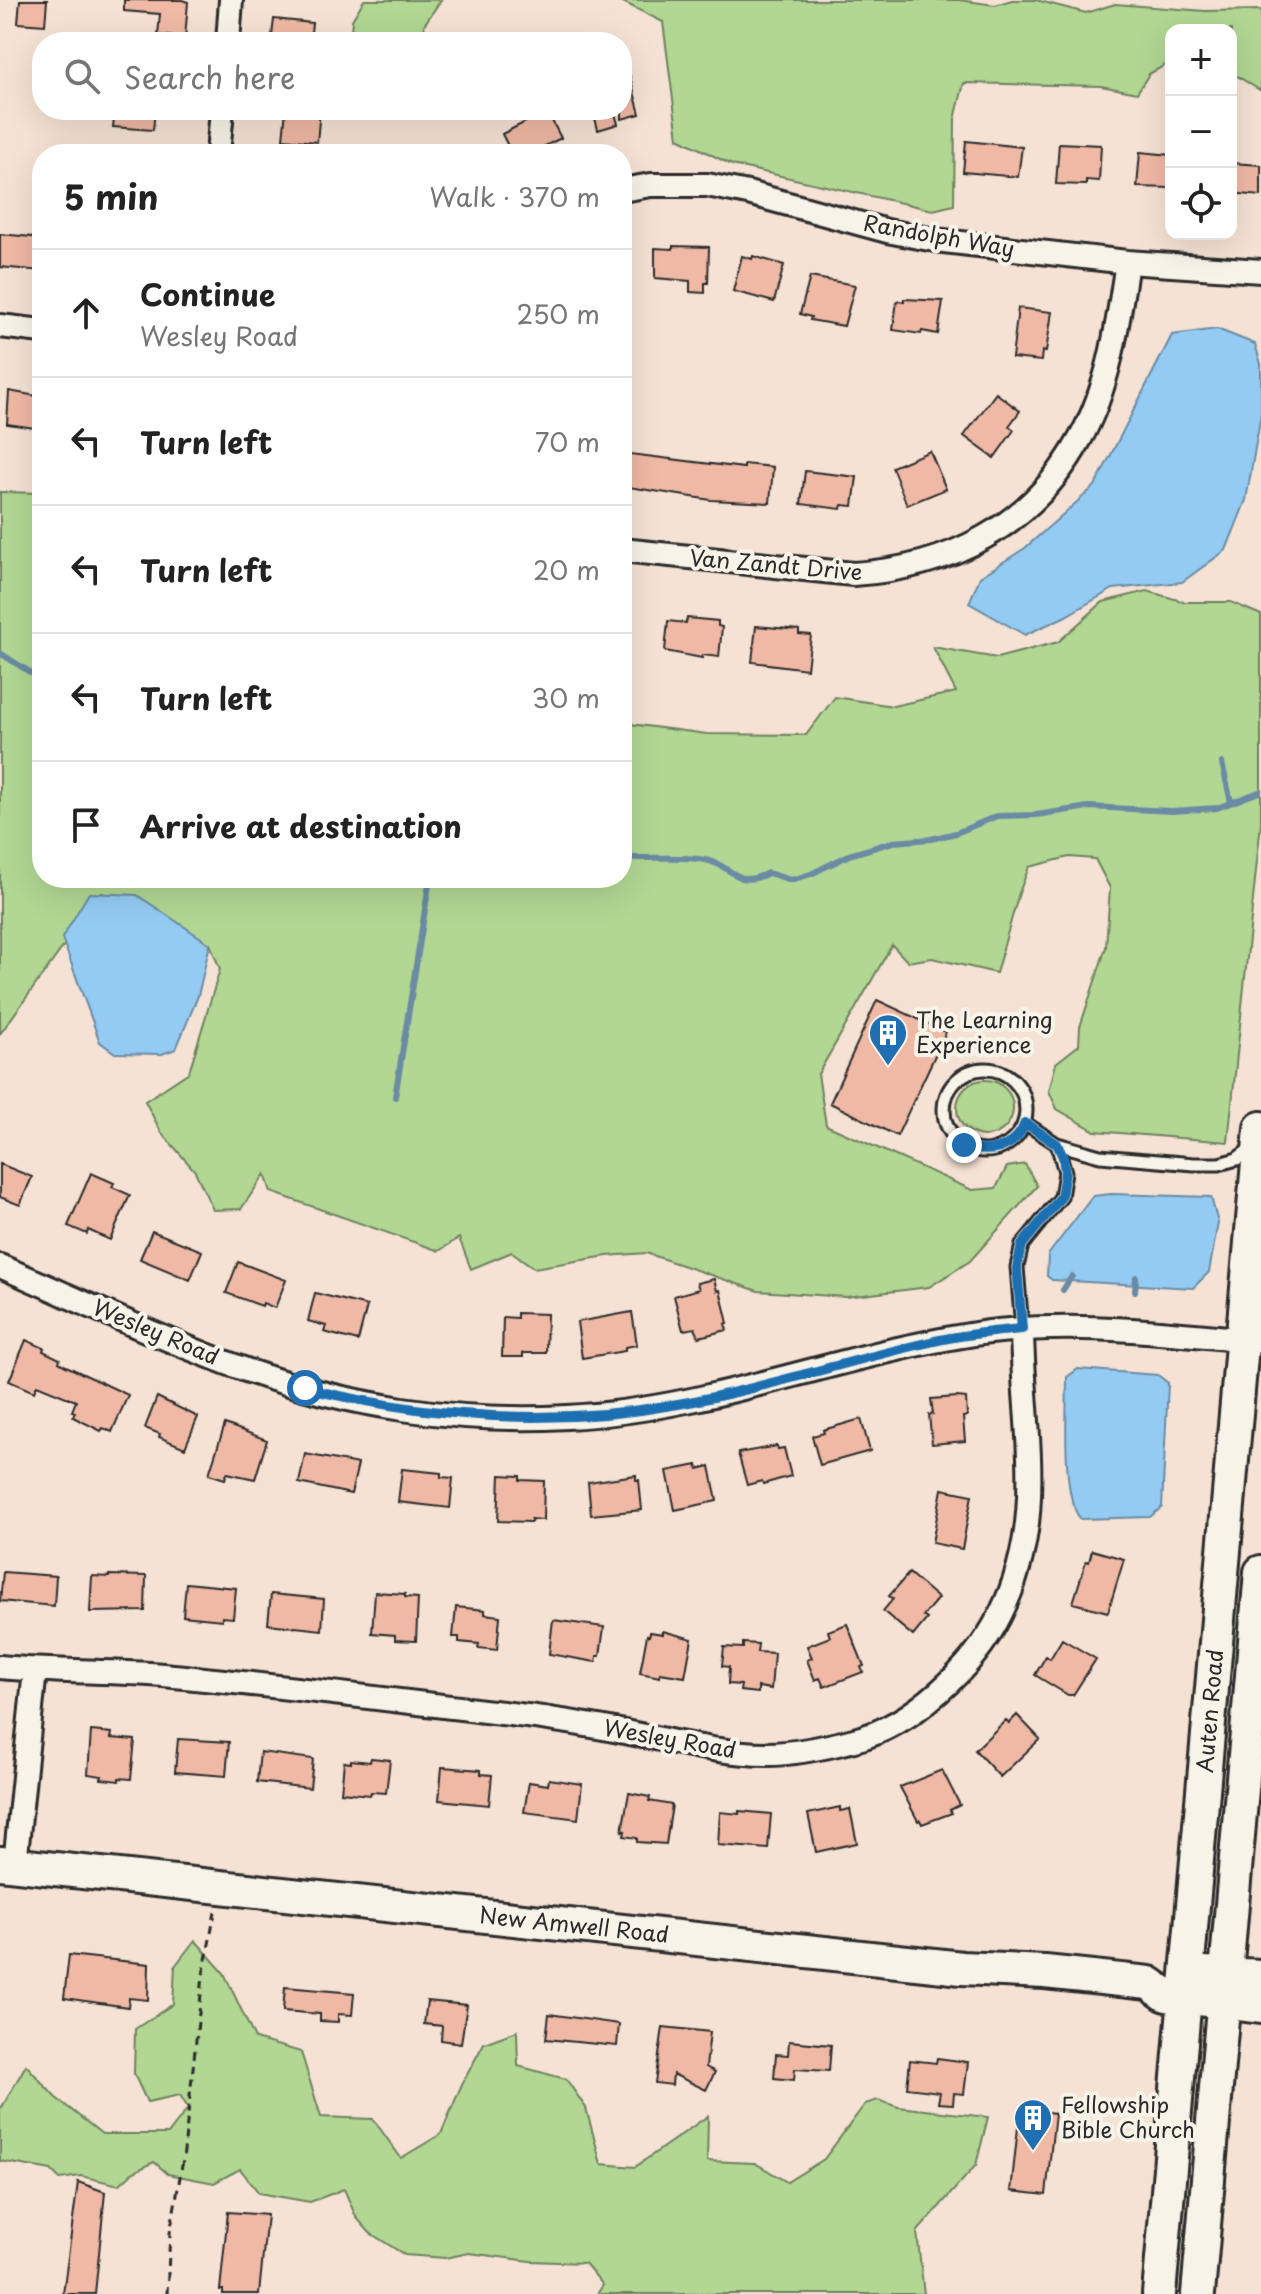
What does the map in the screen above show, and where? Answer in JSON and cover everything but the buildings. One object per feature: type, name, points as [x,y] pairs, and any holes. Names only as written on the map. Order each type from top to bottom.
[{"type":"street","points":[[229,32],[231,0]]},
{"type":"street","points":[[219,144],[221,120]]},
{"type":"street","name":"Randolph Way","points":[[632,188],[651,185],[707,185],[899,233],[975,245],[1127,262],[1261,271]]},
{"type":"street","name":"Van Zandt Drive","points":[[632,551],[853,574],[891,571],[932,562],[971,545],[1004,525],[1035,498],[1081,438],[1114,344],[1127,262]]},
{"type":"street","points":[[0,326],[32,330]]},
{"type":"street","name":"Auten Road","points":[[1159,2294],[1186,1985],[1252,1340],[1260,1134]]},
{"type":"street","name":"Wesley Road","points":[[0,1266],[245,1369],[305,1388],[362,1402],[501,1417],[607,1414],[680,1404],[929,1342],[1022,1329],[1091,1327],[1252,1340]]},
{"type":"street","name":"Wesley Road","points":[[0,1667],[160,1675],[481,1710],[589,1725],[727,1752],[770,1754],[859,1739],[896,1723],[954,1677],[999,1618],[1016,1580],[1027,1539],[1031,1492],[1022,1329]]},
{"type":"street","name":"Auten Road","points":[[1198,2294],[1261,1572]]},
{"type":"street","points":[[8,1864],[35,1670]]},
{"type":"street","name":"New Amwell Road","points":[[8,1864],[962,1968],[1045,1972],[1149,1983],[1166,1995],[1186,1985],[1224,1989],[1261,2007]]},
{"type":"street","name":"New Amwell Road","points":[[1224,1989],[1261,1976]]},
{"type":"lane","points":[[989,1068],[1003,1072],[1022,1089],[1026,1101],[1025,1123],[1015,1139],[1004,1147],[977,1151],[953,1136],[946,1124],[946,1097],[952,1084],[976,1069],[989,1068]]},
{"type":"lane","points":[[1025,1123],[1057,1144],[1100,1156],[1207,1164],[1237,1159],[1260,1134]]},
{"type":"lane","points":[[1022,1329],[1017,1267],[1022,1245],[1061,1197],[1065,1172],[1057,1144]]},
{"type":"path","points":[[167,2294],[170,2233],[183,2160],[203,1976],[215,1908]]},
{"type":"green space","points":[[364,0],[441,0],[424,25],[425,32],[351,32],[352,20]]},
{"type":"green space","points":[[619,0],[959,0],[995,5],[1012,0],[1036,0],[1086,13],[1115,4],[1205,11],[1261,10],[1261,91],[1237,76],[1237,24],[1165,24],[1165,65],[1149,74],[1137,93],[1101,86],[964,83],[955,119],[954,205],[933,210],[732,165],[678,138],[663,22]]},
{"type":"green space","points":[[0,492],[32,493],[32,888],[632,888],[632,724],[707,734],[806,735],[835,697],[893,706],[956,692],[933,647],[997,658],[1058,642],[1103,602],[1147,591],[1185,602],[1231,602],[1261,615],[1261,822],[1228,1142],[1095,1131],[1057,1109],[1049,1091],[1056,1063],[1079,1045],[1080,1027],[1106,947],[1110,888],[1095,859],[1069,857],[1029,867],[996,973],[932,958],[908,962],[892,945],[818,1074],[826,1125],[972,1190],[996,1188],[1007,1167],[1025,1164],[1037,1186],[970,1261],[929,1287],[846,1297],[758,1291],[646,1253],[534,1268],[512,1252],[471,1269],[459,1238],[439,1251],[271,1192],[265,1174],[241,1209],[213,1210],[195,1171],[161,1132],[145,1101],[189,1072],[220,969],[210,944],[102,893],[0,1034]]},
{"type":"green space","points":[[985,1080],[1005,1088],[1013,1108],[1005,1128],[985,1136],[965,1128],[957,1108],[965,1088]]},
{"type":"green space","points":[[195,1940],[224,1973],[255,2039],[301,2052],[321,2117],[373,2119],[401,2158],[441,2134],[484,2043],[517,2031],[518,2066],[566,2079],[586,2108],[601,2164],[635,2167],[708,2116],[707,2161],[755,2163],[787,2182],[824,2159],[865,2104],[878,2100],[898,2107],[988,2117],[976,2165],[917,2232],[924,2294],[597,2294],[603,2285],[585,2263],[530,2261],[469,2253],[445,2258],[405,2255],[370,2233],[356,2217],[344,2189],[310,2202],[259,2193],[240,2169],[214,2183],[168,2174],[154,2162],[132,2173],[119,2185],[81,2176],[60,2179],[51,2170],[0,2161],[0,2107],[26,2065],[55,2097],[102,2134],[168,2134],[188,2108],[180,2095],[147,2102],[134,2074],[135,2029],[173,2004],[175,1966]]},
{"type":"water","points":[[1217,329],[1255,344],[1261,364],[1261,414],[1246,500],[1226,550],[1182,582],[1113,589],[1025,635],[969,603],[980,577],[1025,548],[1095,486],[1172,335]]},
{"type":"water","points":[[89,893],[137,895],[210,944],[198,996],[176,1049],[162,1054],[115,1053],[100,1042],[62,938]]},
{"type":"water","points":[[1093,1196],[1211,1197],[1218,1223],[1209,1272],[1193,1288],[1052,1280],[1047,1276],[1048,1255]]},
{"type":"water","points":[[1078,1369],[1158,1375],[1168,1383],[1162,1507],[1150,1517],[1081,1519],[1075,1509],[1070,1493],[1066,1452],[1067,1377]]},
{"type":"waterway","points":[[0,653],[32,674]]},
{"type":"waterway","points":[[1222,763],[1231,802]]},
{"type":"waterway","points":[[632,857],[705,860],[742,878],[757,878],[768,873],[791,880],[811,874],[849,855],[893,842],[931,839],[956,833],[997,816],[1036,815],[1089,807],[1172,811],[1217,808],[1259,792]]},
{"type":"waterway","points":[[395,1097],[428,888]]},
{"type":"waterway","points":[[1063,1290],[1072,1276]]},
{"type":"waterway","points":[[1135,1291],[1136,1277]]},
{"type":"place","name":"The Learning Experience","points":[[888,1067]]},
{"type":"place","name":"Fellowship Bible Church","points":[[1033,2152]]},
{"type":"route","points":[[305,1388],[362,1402],[501,1417],[621,1413],[751,1388],[929,1342],[1022,1329],[1017,1267],[1022,1245],[1061,1197],[1065,1172],[1063,1157],[1057,1144],[1025,1123],[1015,1139],[1004,1147],[977,1151],[964,1145]]}]
